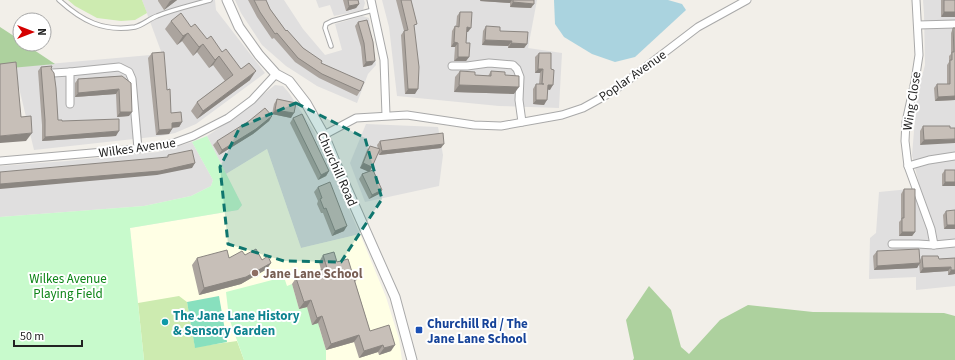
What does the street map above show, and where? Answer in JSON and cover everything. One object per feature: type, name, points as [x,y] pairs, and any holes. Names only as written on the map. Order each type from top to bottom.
[{"type":"street","name":"Churchill Road","points":[[227,0],[238,27],[259,55],[276,74],[289,81],[306,102],[324,135],[333,159],[395,297],[412,360]]},
{"type":"street","points":[[371,0],[384,60],[386,115]]},
{"type":"street","name":"Poplar Avenue","points":[[324,135],[356,118],[386,115],[407,115],[474,125],[501,126],[562,114],[583,108],[622,85],[698,27],[747,0]]},
{"type":"street","name":"Wing Close","points":[[916,0],[919,55],[915,82],[906,122],[905,141],[908,166],[931,229],[934,245]]},
{"type":"street","points":[[918,25],[955,24]]},
{"type":"street","points":[[452,66],[467,66],[489,63],[513,65],[517,69],[520,77],[519,100],[522,122]]},
{"type":"street","points":[[52,73],[119,67],[129,72],[132,79],[138,149]]},
{"type":"street","points":[[70,72],[70,104]]},
{"type":"street","name":"Wilkes Avenue","points":[[0,161],[138,149],[171,144],[193,136],[228,118],[252,100],[276,74]]},
{"type":"street","points":[[908,166],[929,160],[955,156]]},
{"type":"street","points":[[892,244],[934,245],[955,243]]},
{"type":"lane","points":[[59,0],[74,13],[91,23],[111,28],[135,27],[156,16],[210,0]]},
{"type":"lane","points":[[331,46],[325,28],[326,24],[373,10]]},
{"type":"highlighted area","points":[[296,103],[365,138],[382,199],[341,262],[284,261],[228,244],[220,167],[240,127]]},
{"type":"shaded area","points":[[142,0],[215,0],[216,10],[265,73],[196,124],[175,133],[161,136],[34,150],[14,67],[162,54]]},
{"type":"shaded area","points":[[235,0],[284,0],[303,29],[325,55],[342,50],[335,24],[362,16],[369,18],[376,65],[368,74],[357,103],[317,86],[286,66],[262,45],[241,13]]},
{"type":"shaded area","points":[[316,0],[364,0],[365,3],[363,10],[334,16],[330,5],[319,8]]},
{"type":"shaded area","points":[[382,0],[537,0],[528,48],[562,53],[559,108],[499,106],[397,96],[389,27]]},
{"type":"shaded area","points":[[923,0],[955,0],[955,286],[916,290],[916,277],[869,279],[870,238],[876,233],[879,192],[920,188],[912,155],[917,95],[925,65]]},
{"type":"shaded area","points":[[275,85],[283,86],[289,93],[314,131],[360,234],[301,248],[267,149],[226,174],[207,136],[231,120]]},
{"type":"shaded area","points":[[366,124],[438,127],[443,155],[439,186],[365,202],[350,163]]},
{"type":"shaded area","points":[[192,142],[213,180],[211,186],[191,196],[144,206],[0,217],[0,166],[158,152]]},
{"type":"shaded area","name":"Jane Lane School","points":[[267,149],[301,248],[360,234],[386,297],[399,339],[402,360],[144,360],[130,228],[238,210],[242,205],[226,174]]},
{"type":"green space","points":[[68,0],[142,0],[147,13],[135,20],[121,21],[97,18],[75,6]]},
{"type":"green space","points":[[0,27],[12,35],[12,52],[37,52],[55,64],[0,69]]},
{"type":"green space","name":"Wilkes Avenue Playing Field","points":[[207,136],[242,205],[238,210],[130,228],[144,360],[0,360],[0,217],[144,206],[191,196],[211,186],[213,180],[192,142]]},
{"type":"green space","points":[[276,279],[285,280],[287,286],[292,284],[299,309],[307,307],[322,322],[319,327],[326,350],[326,360],[244,360],[229,318],[226,292]]},
{"type":"green space","points":[[649,286],[671,310],[681,347],[689,354],[720,320],[748,305],[813,312],[944,313],[955,316],[955,360],[633,360],[634,358],[626,320]]},
{"type":"green space","name":"The Jane Lane History & Sensory Garden","points":[[179,296],[187,302],[195,347],[237,341],[244,360],[144,360],[138,303]]},
{"type":"green space","points":[[219,296],[227,342],[195,348],[187,302]]},
{"type":"water","points":[[554,0],[668,0],[682,4],[686,10],[635,57],[615,62],[592,54],[564,37],[555,24]]},
{"type":"building","points":[[254,0],[266,0],[270,9],[286,31],[287,30],[303,48],[322,61],[321,63],[364,82],[360,91],[322,74],[298,58],[277,33],[275,34],[260,12]]},
{"type":"building","points":[[348,0],[358,0],[359,4],[349,6]]},
{"type":"building","points":[[401,0],[411,0],[417,24],[414,25],[419,67],[418,89],[408,89],[404,31],[408,30]]},
{"type":"building","points":[[513,0],[534,0],[534,4],[513,2]]},
{"type":"building","points":[[944,0],[955,0],[955,12],[944,12]]},
{"type":"building","points":[[460,12],[472,12],[471,28],[467,27],[466,43],[470,43],[469,57],[458,57],[458,43],[454,42],[455,26],[459,27]]},
{"type":"building","points":[[181,13],[191,27],[195,24],[207,39],[211,36],[222,52],[226,49],[241,69],[249,63],[256,71],[203,111],[197,102],[233,75],[219,56],[215,60],[203,44],[199,47],[188,33],[183,36],[171,21]]},
{"type":"building","points":[[367,20],[373,42],[375,61],[366,62],[364,43],[358,22]]},
{"type":"building","points":[[486,26],[500,27],[500,31],[528,32],[527,44],[511,43],[512,41],[485,40]]},
{"type":"building","points":[[953,28],[955,28],[955,96],[938,97],[937,84],[950,84],[950,60],[952,60],[952,52],[954,52]]},
{"type":"building","points":[[164,52],[167,90],[170,89],[171,113],[181,112],[182,122],[172,123],[172,129],[159,130],[152,53]]},
{"type":"building","points":[[539,53],[551,53],[551,69],[554,70],[553,85],[548,85],[547,100],[536,100],[536,84],[542,84],[543,69],[538,69]]},
{"type":"building","points":[[16,62],[21,117],[31,116],[32,133],[0,136],[0,64]]},
{"type":"building","points":[[52,66],[51,69],[54,73],[56,88],[58,120],[119,119],[119,131],[45,137],[41,67]]},
{"type":"building","points":[[460,71],[475,72],[475,75],[491,76],[491,71],[505,72],[505,75],[519,76],[519,87],[459,85]]},
{"type":"building","points":[[122,76],[131,83],[132,112],[120,112],[119,89],[78,93],[78,79]]},
{"type":"building","points":[[277,99],[296,103],[294,113],[275,110]]},
{"type":"building","points":[[265,108],[272,116],[256,129],[222,150],[217,141],[249,121]]},
{"type":"building","points":[[302,114],[329,171],[321,175],[293,118]]},
{"type":"building","points":[[923,126],[950,126],[950,128],[955,128],[955,139],[924,140]]},
{"type":"building","points":[[443,133],[444,144],[382,151],[380,141]]},
{"type":"building","points":[[370,146],[380,149],[372,167],[363,163]]},
{"type":"building","points":[[192,150],[195,163],[160,171],[0,184],[0,172],[168,157],[168,155]]},
{"type":"building","points":[[373,170],[382,190],[372,195],[362,174]]},
{"type":"building","points":[[945,170],[955,170],[955,182],[945,182]]},
{"type":"building","points":[[330,182],[347,226],[335,231],[326,208],[324,209],[320,199],[322,198],[318,187]]},
{"type":"building","points":[[904,189],[915,189],[915,232],[902,232],[902,218],[904,218]]},
{"type":"building","points":[[955,210],[955,225],[947,225],[946,211]]},
{"type":"building","points":[[256,249],[262,260],[268,256],[271,263],[246,277],[204,288],[197,258],[227,250],[229,258],[242,251],[245,255]]},
{"type":"building","points":[[919,249],[920,263],[877,266],[877,251]]},
{"type":"building","points":[[334,252],[337,262],[348,259],[352,272],[356,271],[358,278],[354,279],[370,331],[389,325],[395,345],[384,348],[383,345],[364,351],[359,335],[331,344],[322,316],[317,318],[311,300],[304,302],[296,278],[327,268],[323,255]]},
{"type":"building","points":[[922,256],[938,256],[939,259],[955,258],[955,270],[951,270],[951,267],[923,268]]},
{"type":"place","name":"Jane Lane School","points":[[255,273]]},
{"type":"place","name":"The Jane Lane History & Sensory Garden","points":[[165,322]]},
{"type":"place","name":"Churchill Rd / The Jane Lane School","points":[[419,330]]}]
